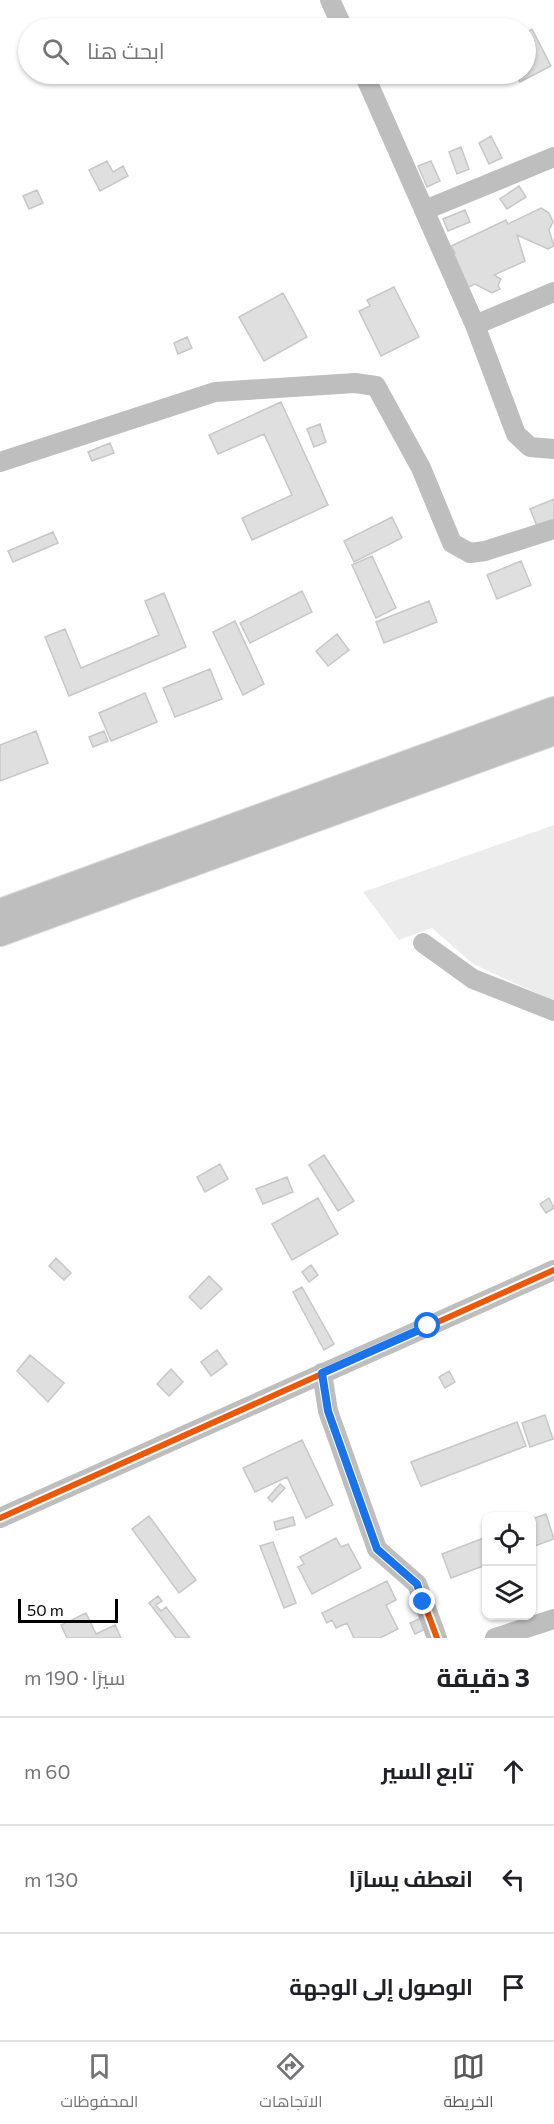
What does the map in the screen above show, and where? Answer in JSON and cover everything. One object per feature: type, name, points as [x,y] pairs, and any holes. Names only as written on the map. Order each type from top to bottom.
[{"type":"main road","points":[[0,912],[554,711]]},
{"type":"main road","points":[[0,933],[554,732]]},
{"type":"street","points":[[330,0],[338,18]]},
{"type":"street","points":[[368,84],[475,325],[516,435],[531,447],[554,449]]},
{"type":"street","points":[[425,210],[554,157]]},
{"type":"street","points":[[475,325],[554,292]]},
{"type":"street","points":[[0,462],[215,392],[355,382],[376,386],[421,468],[452,543],[470,553],[485,551],[554,530]]},
{"type":"street","points":[[423,943],[473,979],[554,1011]]},
{"type":"street","points":[[0,1518],[554,1270]]},
{"type":"street","points":[[322,1373],[328,1411],[377,1549],[417,1584],[437,1638]]},
{"type":"street","points":[[297,1384],[321,1401],[328,1411]]},
{"type":"street","points":[[495,1638],[554,1619]]},
{"type":"shaded area","points":[[554,825],[554,1001],[473,964],[432,928],[399,940],[363,892]]},
{"type":"building","points":[[536,37],[551,66],[536,74]]},
{"type":"building","points":[[491,136],[502,158],[489,164],[479,143]]},
{"type":"building","points":[[461,147],[469,169],[457,174],[449,152]]},
{"type":"building","points":[[107,161],[113,172],[123,166],[128,176],[100,191],[89,170]]},
{"type":"building","points":[[431,161],[440,181],[427,187],[418,166]]},
{"type":"building","points":[[519,186],[526,197],[507,209],[500,199]]},
{"type":"building","points":[[37,190],[43,203],[29,209],[23,196]]},
{"type":"building","points":[[541,208],[549,213],[553,222],[549,230],[554,246],[548,249],[517,235],[525,261],[494,275],[501,279],[498,285],[500,289],[492,293],[475,284],[458,292],[442,259],[455,253],[451,246],[506,220],[508,224]]},
{"type":"building","points":[[465,210],[470,222],[448,231],[443,219]]},
{"type":"building","points":[[394,287],[419,337],[381,356],[359,311],[370,306],[367,300]]},
{"type":"building","points":[[283,293],[307,337],[264,361],[239,317]]},
{"type":"building","points":[[187,337],[192,348],[178,354],[174,343]]},
{"type":"building","points":[[281,402],[328,505],[252,540],[242,518],[292,495],[264,434],[218,454],[209,435]]},
{"type":"building","points":[[320,424],[326,442],[314,447],[307,429]]},
{"type":"building","points":[[110,443],[114,453],[92,461],[88,452]]},
{"type":"building","points":[[554,499],[554,527],[540,533],[530,509]]},
{"type":"building","points":[[392,517],[402,538],[354,562],[344,541]]},
{"type":"building","points":[[53,532],[58,543],[13,562],[8,551]]},
{"type":"building","points":[[372,556],[396,608],[376,618],[352,565]]},
{"type":"building","points":[[521,561],[531,585],[497,599],[487,575]]},
{"type":"building","points":[[302,591],[312,612],[250,643],[240,623]]},
{"type":"building","points":[[164,593],[186,647],[69,696],[45,637],[65,629],[81,668],[159,635],[145,601]]},
{"type":"building","points":[[429,601],[437,622],[384,643],[376,622]]},
{"type":"building","points":[[235,621],[264,684],[243,695],[213,632]]},
{"type":"building","points":[[337,634],[349,650],[328,666],[316,651]]},
{"type":"building","points":[[210,669],[222,699],[175,717],[163,688]]},
{"type":"building","points":[[145,693],[157,722],[111,741],[99,713]]},
{"type":"building","points":[[36,731],[48,763],[0,781],[0,745]]},
{"type":"building","points":[[104,731],[108,741],[93,747],[89,737]]},
{"type":"building","points":[[324,1155],[354,1201],[338,1211],[309,1165]]},
{"type":"building","points":[[220,1164],[228,1179],[205,1192],[197,1177]]},
{"type":"building","points":[[287,1177],[293,1192],[263,1204],[256,1189]]},
{"type":"building","points":[[318,1198],[338,1234],[292,1260],[272,1224]]},
{"type":"building","points":[[549,1198],[554,1208],[546,1213],[540,1204]]},
{"type":"building","points":[[56,1258],[71,1273],[64,1280],[49,1266]]},
{"type":"building","points":[[311,1265],[318,1275],[309,1282],[302,1272]]},
{"type":"building","points":[[209,1276],[222,1289],[201,1309],[189,1297]]},
{"type":"building","points":[[302,1287],[334,1344],[324,1350],[293,1292]]},
{"type":"building","points":[[217,1350],[227,1364],[211,1376],[201,1362]]},
{"type":"building","points":[[30,1355],[64,1383],[48,1402],[17,1371]]},
{"type":"building","points":[[171,1369],[183,1382],[169,1396],[157,1384]]},
{"type":"building","points":[[449,1371],[455,1382],[445,1388],[439,1377]]},
{"type":"building","points":[[545,1415],[553,1439],[530,1447],[522,1423]]},
{"type":"building","points":[[517,1422],[526,1446],[421,1486],[411,1462]]},
{"type":"building","points":[[302,1440],[333,1505],[306,1518],[287,1477],[255,1492],[243,1468]]},
{"type":"building","points":[[280,1484],[285,1488],[272,1502],[268,1498]]},
{"type":"building","points":[[546,1514],[554,1539],[536,1546],[536,1518]]},
{"type":"building","points":[[149,1516],[196,1580],[179,1593],[132,1529]]},
{"type":"building","points":[[293,1517],[295,1525],[276,1530],[274,1522]]},
{"type":"building","points":[[336,1538],[341,1547],[348,1544],[361,1568],[312,1594],[298,1567],[304,1564],[300,1557]]},
{"type":"building","points":[[482,1539],[482,1566],[451,1578],[442,1554]]},
{"type":"building","points":[[273,1542],[296,1603],[284,1608],[260,1546]]},
{"type":"building","points":[[387,1581],[396,1600],[386,1605],[398,1629],[380,1638],[354,1638],[347,1623],[336,1628],[332,1620],[327,1623],[322,1613]]},
{"type":"building","points":[[158,1596],[162,1601],[156,1605],[161,1611],[166,1607],[190,1638],[176,1638],[149,1603]]},
{"type":"building","points":[[86,1613],[96,1634],[115,1625],[121,1638],[67,1638],[61,1625]]},
{"type":"building","points":[[421,1618],[426,1629],[415,1634],[410,1623]]},
{"type":"cycle path","points":[[0,1518],[554,1270]]},
{"type":"cycle path","points":[[322,1373],[328,1411],[377,1549],[417,1584],[437,1638]]},
{"type":"route","points":[[423,1602],[417,1584],[377,1549],[328,1411],[322,1373],[428,1326]]}]
